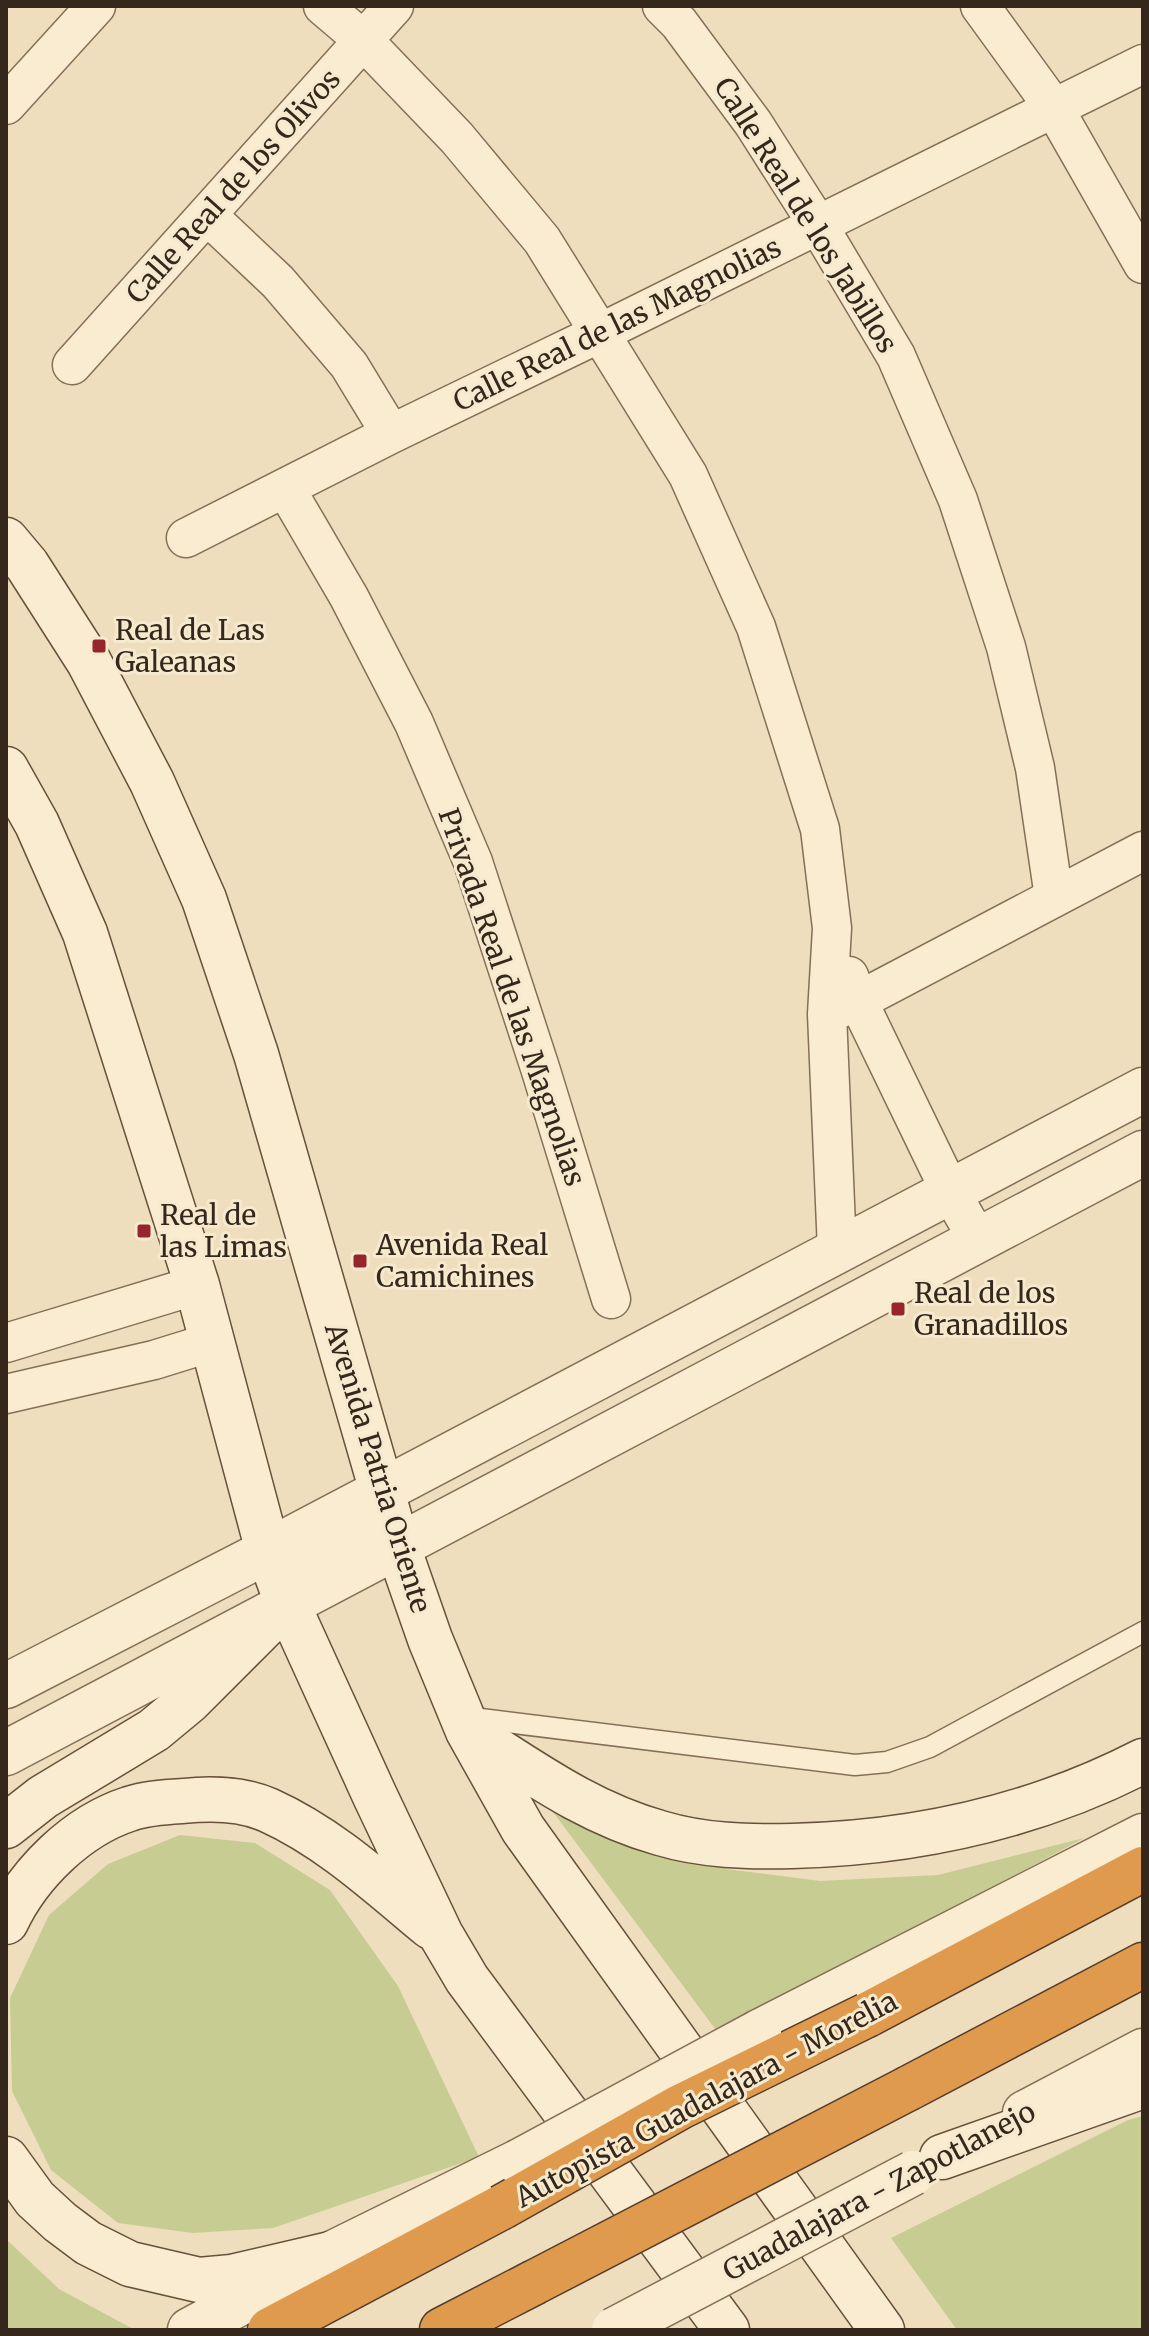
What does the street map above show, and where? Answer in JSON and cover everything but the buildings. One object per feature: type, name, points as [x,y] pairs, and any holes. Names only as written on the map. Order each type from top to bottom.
[{"type":"highway","name":"Autopista Guadalajara - Morelia","points":[[270,2330],[502,2207],[680,2107],[867,2015],[1143,1869]]},
{"type":"highway","points":[[442,2330],[1143,1965]]},
{"type":"main road","name":"Avenida Patria Oriente","points":[[6,540],[27,565],[89,662],[152,782],[204,899],[256,1054],[398,1547],[430,1639],[465,1724],[523,1829],[882,2330]]},
{"type":"main road","points":[[6,769],[37,824],[85,933],[197,1285],[268,1551],[287,1603],[355,1754],[441,1935],[467,1979],[727,2330]]},
{"type":"main road","points":[[6,1686],[1143,1090]]},
{"type":"main road","points":[[6,1753],[1143,1153]]},
{"type":"main road","points":[[6,1826],[43,1797],[154,1730],[189,1701],[287,1603],[382,1490]]},
{"type":"main road","points":[[465,1724],[540,1780],[620,1820],[699,1843],[766,1847],[832,1845],[952,1829],[1055,1800],[1143,1761]]},
{"type":"main road","points":[[6,1922],[27,1885],[51,1859],[102,1821],[140,1806],[225,1799],[264,1808],[341,1852],[441,1935]]},
{"type":"main road","points":[[190,2330],[331,2254],[518,2162],[759,2032],[1143,1836]]},
{"type":"main road","name":"Guadalajara - Zapotlanejo","points":[[614,2330],[1143,2051]]},
{"type":"main road","points":[[928,2165],[1143,2086]]},
{"type":"main road","points":[[6,2159],[35,2199],[60,2222],[88,2243],[130,2264],[199,2280],[232,2277],[331,2254]]},
{"type":"street","points":[[6,105],[96,6]]},
{"type":"street","points":[[323,6],[363,40],[457,138],[542,240],[602,332],[688,475],[756,627],[820,829],[843,1008],[837,1250]]},
{"type":"street","name":"Calle Real de los Olivos","points":[[72,365],[394,6]]},
{"type":"street","name":"Calle Real de los Jabillos","points":[[662,6],[679,23],[753,123],[896,356],[958,500],[1006,647],[1035,768],[1054,897]]},
{"type":"street","points":[[980,6],[1054,108],[1143,264]]},
{"type":"street","name":"Calle Real de las Magnolias","points":[[186,538],[1143,64]]},
{"type":"street","points":[[207,215],[278,282],[349,365],[391,434]]},
{"type":"street","name":"Privada Real de las Magnolias","points":[[286,489],[349,597],[414,723],[473,862],[611,1299]]},
{"type":"street","points":[[843,1008],[1143,851]]},
{"type":"street","points":[[843,1008],[978,1240]]},
{"type":"street","points":[[6,1343],[197,1285]]},
{"type":"street","points":[[6,1394],[154,1360],[212,1342]]},
{"type":"lane","points":[[465,1724],[855,1765],[887,1762],[930,1747],[1143,1632]]},
{"type":"green space","points":[[541,1796],[631,1841],[726,1869],[820,1881],[938,1875],[1084,1838],[719,2034]]},
{"type":"green space","points":[[180,1835],[255,1843],[330,1890],[398,1986],[479,2157],[273,2228],[193,2233],[118,2223],[51,2170],[12,2091],[10,1998],[49,1915],[108,1864]]},
{"type":"green space","points":[[1143,2116],[1143,2330],[957,2330],[891,2238],[1128,2120]]},
{"type":"green space","points":[[6,2239],[59,2289],[135,2330],[6,2330]]},
{"type":"place","name":"Real de Las Galeanas","points":[[99,646]]},
{"type":"place","name":"Real de las Limas","points":[[144,1231]]},
{"type":"place","name":"Avenida Real Camichines","points":[[360,1261]]},
{"type":"place","name":"Real de los Granadillos","points":[[898,1309]]}]
